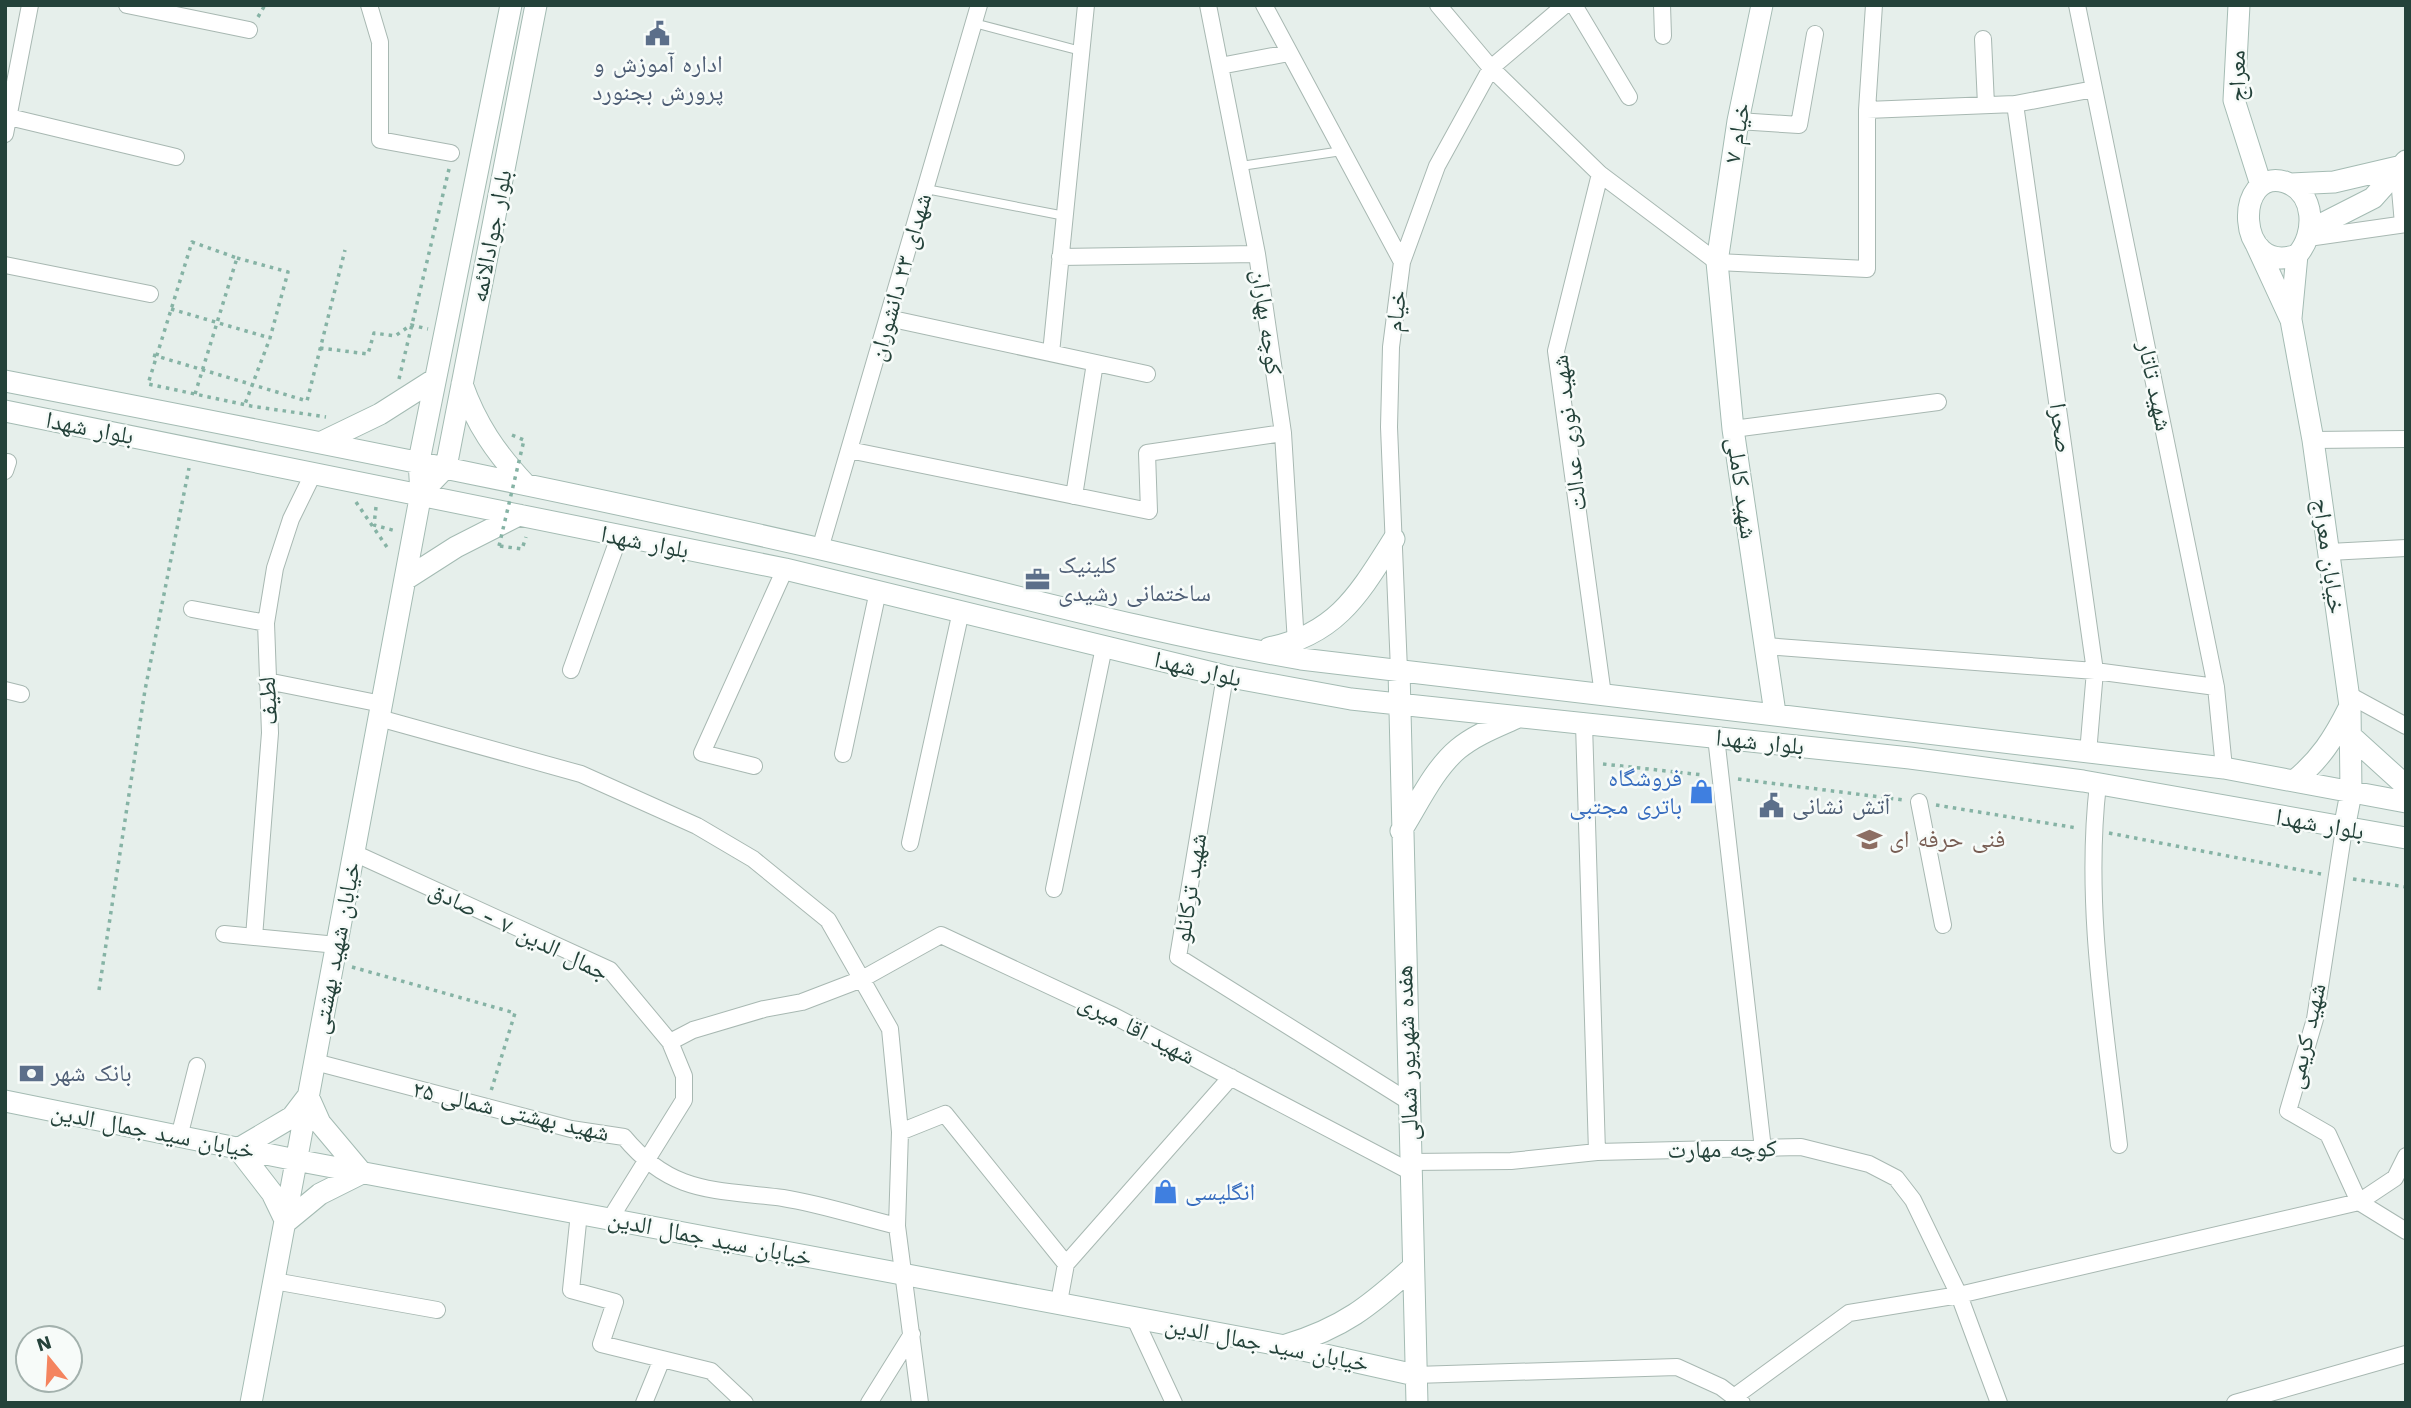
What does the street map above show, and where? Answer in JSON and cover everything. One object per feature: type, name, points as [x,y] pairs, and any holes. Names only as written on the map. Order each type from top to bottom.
[{"type":"main road","name":"بلوار جوادالائمه","points":[[421,493],[419,461],[511,5]]},
{"type":"main road","name":"بلوار جوادالائمه","points":[[446,467],[536,5]]},
{"type":"main road","name":"خیام ۷","points":[[1717,262],[1738,121],[1762,5]]},
{"type":"main road","name":"معراج","points":[[2239,5],[2234,100],[2261,185]]},
{"type":"main road","points":[[2255,242],[2267,255],[2277,259],[2373,198],[2402,164]]},
{"type":"main road","points":[[2291,320],[2249,226],[2248,210],[2254,192],[2261,185],[2281,181],[2291,184],[2334,183],[2402,164]]},
{"type":"main road","points":[[2291,184],[2308,205],[2305,241],[2291,320]]},
{"type":"main road","name":"شهید کاملی","points":[[1717,262],[1733,429],[1775,713]]},
{"type":"main road","name":"خیابان معراج","points":[[2291,320],[2313,440],[2349,701],[2352,737],[2351,793],[2344,829]]},
{"type":"main road","points":[[322,442],[394,405],[435,379]]},
{"type":"main road","name":"بلوار شهدا","points":[[5,381],[419,461],[820,549],[1255,651],[1290,649],[1399,670],[2224,768],[2406,802]]},
{"type":"main road","points":[[462,384],[481,430],[498,455],[525,484]]},
{"type":"main road","name":"بلوار شهدا","points":[[5,411],[421,493],[618,537],[785,569],[1225,676],[1274,685],[1398,704],[1910,758],[2098,783],[2406,838]]},
{"type":"main road","points":[[421,493],[446,467]]},
{"type":"main road","name":"خیابان شهید بهشتی","points":[[251,1403],[421,493]]},
{"type":"main road","points":[[405,579],[456,547],[519,515]]},
{"type":"main road","points":[[1274,685],[1286,673],[1290,649],[1327,626],[1355,600],[1394,539]]},
{"type":"main road","name":"هفده شهریور شمالی","points":[[1399,670],[1417,1403]]},
{"type":"main road","points":[[1484,713],[1480,694],[1489,681]]},
{"type":"main road","points":[[2294,781],[2317,762],[2335,738],[2349,701]]},
{"type":"main road","points":[[1401,831],[1433,779],[1456,751],[1479,735],[1520,717]]},
{"type":"main road","points":[[2352,737],[2406,786]]},
{"type":"main road","points":[[309,1096],[320,1123],[362,1173],[320,1194],[286,1223],[265,1183],[238,1149],[292,1117],[309,1096]]},
{"type":"main road","name":"خیابان سید جمال الدین","points":[[5,1101],[362,1173],[1059,1302],[1285,1346],[1415,1375]]},
{"type":"main road","points":[[1285,1346],[1325,1334],[1361,1312],[1413,1267]]},
{"type":"street","points":[[5,134],[30,5]]},
{"type":"street","points":[[127,5],[249,30]]},
{"type":"street","points":[[369,5],[380,42],[380,140],[451,153]]},
{"type":"street","name":"شهدای ۲۳ دانشوران","points":[[820,549],[979,5]]},
{"type":"street","points":[[1051,353],[1086,5]]},
{"type":"street","name":"کوچه بهاران","points":[[1208,5],[1257,254],[1283,433],[1290,649]]},
{"type":"street","points":[[1264,5],[1402,262]]},
{"type":"street","points":[[1438,5],[1491,68],[1600,174],[1717,262],[1867,269],[1867,110],[1874,5]]},
{"type":"street","name":"خیام","points":[[1399,670],[1389,414],[1391,347],[1402,262],[1437,166],[1491,68],[1565,5]]},
{"type":"street","points":[[1574,5],[1629,97]]},
{"type":"street","points":[[1662,5],[1663,36]]},
{"type":"street","name":"شهید تاتار","points":[[2077,5],[2216,687],[2224,768]]},
{"type":"street","points":[[1738,121],[1799,125],[1815,34]]},
{"type":"street","points":[[1983,39],[1986,105]]},
{"type":"street","points":[[1220,66],[1289,53]]},
{"type":"street","points":[[1867,110],[2015,104],[2094,89]]},
{"type":"street","name":"صحرا","points":[[2015,104],[2095,671],[2088,752]]},
{"type":"street","points":[[9,117],[176,157]]},
{"type":"street","points":[[2305,241],[2405,224],[2402,164]]},
{"type":"street","name":"شهید نوری عدالت","points":[[1600,174],[1556,351],[1603,695]]},
{"type":"street","points":[[1060,257],[1257,254]]},
{"type":"street","points":[[5,265],[150,294]]},
{"type":"street","points":[[887,318],[1147,374]]},
{"type":"street","points":[[1074,496],[1096,363]]},
{"type":"street","points":[[1733,429],[1938,402]]},
{"type":"street","points":[[849,450],[1149,511],[1147,453],[1283,433]]},
{"type":"street","points":[[2313,440],[2406,439]]},
{"type":"street","name":"لطیف","points":[[254,937],[270,733],[266,623],[275,568],[287,531],[324,474]]},
{"type":"street","points":[[570,670],[618,537]]},
{"type":"street","points":[[2329,552],[2406,548]]},
{"type":"street","points":[[754,766],[702,753],[785,569]]},
{"type":"street","points":[[843,754],[878,591]]},
{"type":"street","points":[[192,609],[266,623]]},
{"type":"street","points":[[910,842],[961,611]]},
{"type":"street","points":[[1765,646],[2095,671],[2216,687]]},
{"type":"street","points":[[1054,889],[1104,647]]},
{"type":"street","name":"شهید ترکانلو","points":[[1225,676],[1178,957],[1408,1101]]},
{"type":"street","points":[[267,681],[381,711],[581,774],[697,825],[753,859],[828,920],[890,1029],[900,1132],[897,1226],[920,1403]]},
{"type":"street","points":[[2349,701],[2406,726]]},
{"type":"street","points":[[1584,724],[1583,762],[1597,1152]]},
{"type":"street","points":[[1716,737],[1763,1149]]},
{"type":"street","points":[[2098,783],[2093,830],[2095,947],[2119,1145]]},
{"type":"street","points":[[1919,802],[1943,925]]},
{"type":"street","name":"شهید کریمی","points":[[2344,829],[2315,1019],[2288,1111],[2328,1134],[2359,1202]]},
{"type":"street","name":"جمال الدین ۷ - صادق","points":[[354,853],[610,970],[670,1042],[684,1076],[684,1100],[610,1219]]},
{"type":"street","points":[[224,934],[254,937],[335,953]]},
{"type":"street","name":"شهید اقا میری","points":[[862,979],[941,935],[1114,1016],[1410,1167]]},
{"type":"street","points":[[670,1042],[693,1030],[764,1009],[802,1002],[862,979]]},
{"type":"street","name":"۲۵ شهید بهشتی شمالی","points":[[315,1062],[571,1129],[624,1137],[644,1161],[679,1181],[723,1194],[784,1199],[897,1226]]},
{"type":"street","points":[[179,1137],[197,1066]]},
{"type":"street","points":[[1059,1302],[1066,1264],[1231,1077]]},
{"type":"street","points":[[900,1132],[945,1114],[1066,1264]]},
{"type":"street","name":"کوچه مهارت","points":[[1410,1167],[1597,1152],[1801,1147],[1869,1164],[1896,1178],[1913,1200],[1959,1295],[1999,1403]]},
{"type":"street","points":[[1415,1375],[1677,1367],[1721,1387],[1738,1400],[1849,1313],[1959,1295],[2359,1202],[2395,1178],[2406,1156]]},
{"type":"street","points":[[2359,1202],[2406,1231]]},
{"type":"street","points":[[579,1213],[570,1290],[615,1302],[601,1344],[711,1371],[746,1403]]},
{"type":"street","points":[[274,1281],[437,1310]]},
{"type":"street","points":[[1134,1317],[1174,1403]]},
{"type":"street","points":[[869,1403],[912,1334]]},
{"type":"street","points":[[2235,1403],[2406,1354]]},
{"type":"street","points":[[644,1403],[662,1359]]},
{"type":"lane","points":[[974,23],[1081,51]]},
{"type":"lane","points":[[1241,166],[1342,151]]},
{"type":"lane","points":[[926,189],[1065,216]]},
{"type":"path","points":[[394,405],[451,153]]},
{"type":"path","points":[[237,426],[245,405],[270,338],[288,272],[192,242],[148,384],[245,405],[333,418]]},
{"type":"path","points":[[153,355],[307,401],[345,250]]},
{"type":"path","points":[[195,394],[237,258]]},
{"type":"path","points":[[171,309],[270,338]]},
{"type":"path","points":[[320,348],[368,354],[374,332],[395,336],[411,325],[445,332]]},
{"type":"path","points":[[503,432],[524,440],[499,546],[522,549]]},
{"type":"path","points":[[99,990],[145,690],[192,448]]},
{"type":"path","points":[[324,474],[374,525],[405,579]]},
{"type":"path","points":[[1583,762],[1919,802],[2093,830],[2335,877],[2406,887]]},
{"type":"path","points":[[335,953],[515,1013],[486,1107]]},
{"type":"place","name":"اداره آموزش و پرورش بجنورد","points":[[658,33]]},
{"type":"place","name":"کلینیک ساختمانی رشیدی","points":[[1038,579]]},
{"type":"place","name":"فروشگاه باتری مجتبی","points":[[1702,792]]},
{"type":"place","name":"آتش نشانی","points":[[1772,806]]},
{"type":"place","name":"فنی حرفه ای","points":[[1869,839]]},
{"type":"place","name":"بانک شهر","points":[[31,1073]]},
{"type":"place","name":"انگلیسی","points":[[1165,1192]]}]
